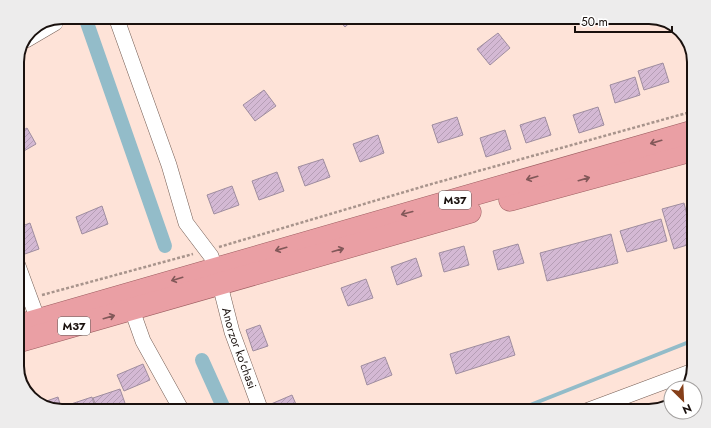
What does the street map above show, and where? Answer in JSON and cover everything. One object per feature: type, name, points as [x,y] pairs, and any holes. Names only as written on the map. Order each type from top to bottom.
[{"type":"highway","name":"M37","points":[[24,340],[129,302],[214,268],[687,133]]},
{"type":"highway","name":"M37","points":[[214,268],[438,221],[687,152]]},
{"type":"highway","name":"M37","points":[[24,324],[129,302]]},
{"type":"street","points":[[119,24],[169,165],[186,223],[214,268]]},
{"type":"street","points":[[36,34],[50,26]]},
{"type":"street","name":"Anorzor ko'chasi","points":[[214,268],[232,332],[258,404]]},
{"type":"street","points":[[24,282],[38,320]]},
{"type":"street","points":[[129,302],[143,341],[178,404]]},
{"type":"street","points":[[605,404],[687,373]]},
{"type":"path","points":[[30,298],[214,268],[428,185],[687,113]]},
{"type":"building","points":[[498,33],[510,48],[490,65],[477,49]]},
{"type":"building","points":[[663,63],[669,82],[644,90],[638,71]]},
{"type":"building","points":[[635,77],[640,95],[615,103],[610,85]]},
{"type":"building","points":[[264,90],[276,106],[255,121],[243,105]]},
{"type":"building","points":[[598,107],[604,125],[579,133],[573,115]]},
{"type":"building","points":[[457,117],[463,135],[438,143],[432,125]]},
{"type":"building","points":[[545,117],[551,135],[526,143],[520,125]]},
{"type":"building","points":[[27,128],[36,144],[24,151],[24,130]]},
{"type":"building","points":[[505,130],[511,149],[486,157],[480,138]]},
{"type":"building","points":[[378,135],[384,153],[360,162],[353,144]]},
{"type":"building","points":[[323,159],[330,177],[305,186],[298,167]]},
{"type":"building","points":[[277,172],[284,191],[259,200],[252,181]]},
{"type":"building","points":[[232,186],[239,205],[214,214],[207,195]]},
{"type":"building","points":[[684,203],[687,215],[687,245],[674,249],[662,209]]},
{"type":"building","points":[[102,206],[108,224],[82,234],[76,217]]},
{"type":"building","points":[[661,219],[667,241],[627,252],[620,231]]},
{"type":"building","points":[[30,223],[39,249],[24,254],[24,225]]},
{"type":"building","points":[[611,234],[618,263],[547,281],[540,253]]},
{"type":"building","points":[[518,244],[524,263],[498,270],[493,251]]},
{"type":"building","points":[[464,246],[469,265],[444,272],[439,253]]},
{"type":"building","points":[[416,258],[422,276],[397,285],[391,267]]},
{"type":"building","points":[[366,279],[373,298],[348,306],[341,288]]},
{"type":"building","points":[[260,325],[268,346],[253,351],[246,330]]},
{"type":"building","points":[[509,336],[515,355],[456,374],[450,354]]},
{"type":"building","points":[[385,357],[392,375],[367,385],[361,366]]},
{"type":"building","points":[[143,364],[150,380],[124,391],[117,375]]},
{"type":"building","points":[[120,389],[125,404],[95,404],[93,398]]},
{"type":"building","points":[[292,395],[296,404],[271,404]]},
{"type":"building","points":[[58,397],[60,404],[52,403],[47,401]]},
{"type":"building","points":[[92,397],[94,404],[71,404]]},
{"type":"waterway","points":[[87,24],[165,246]]},
{"type":"waterway","points":[[533,404],[687,343]]},
{"type":"waterway","points":[[202,360],[222,404]]}]
